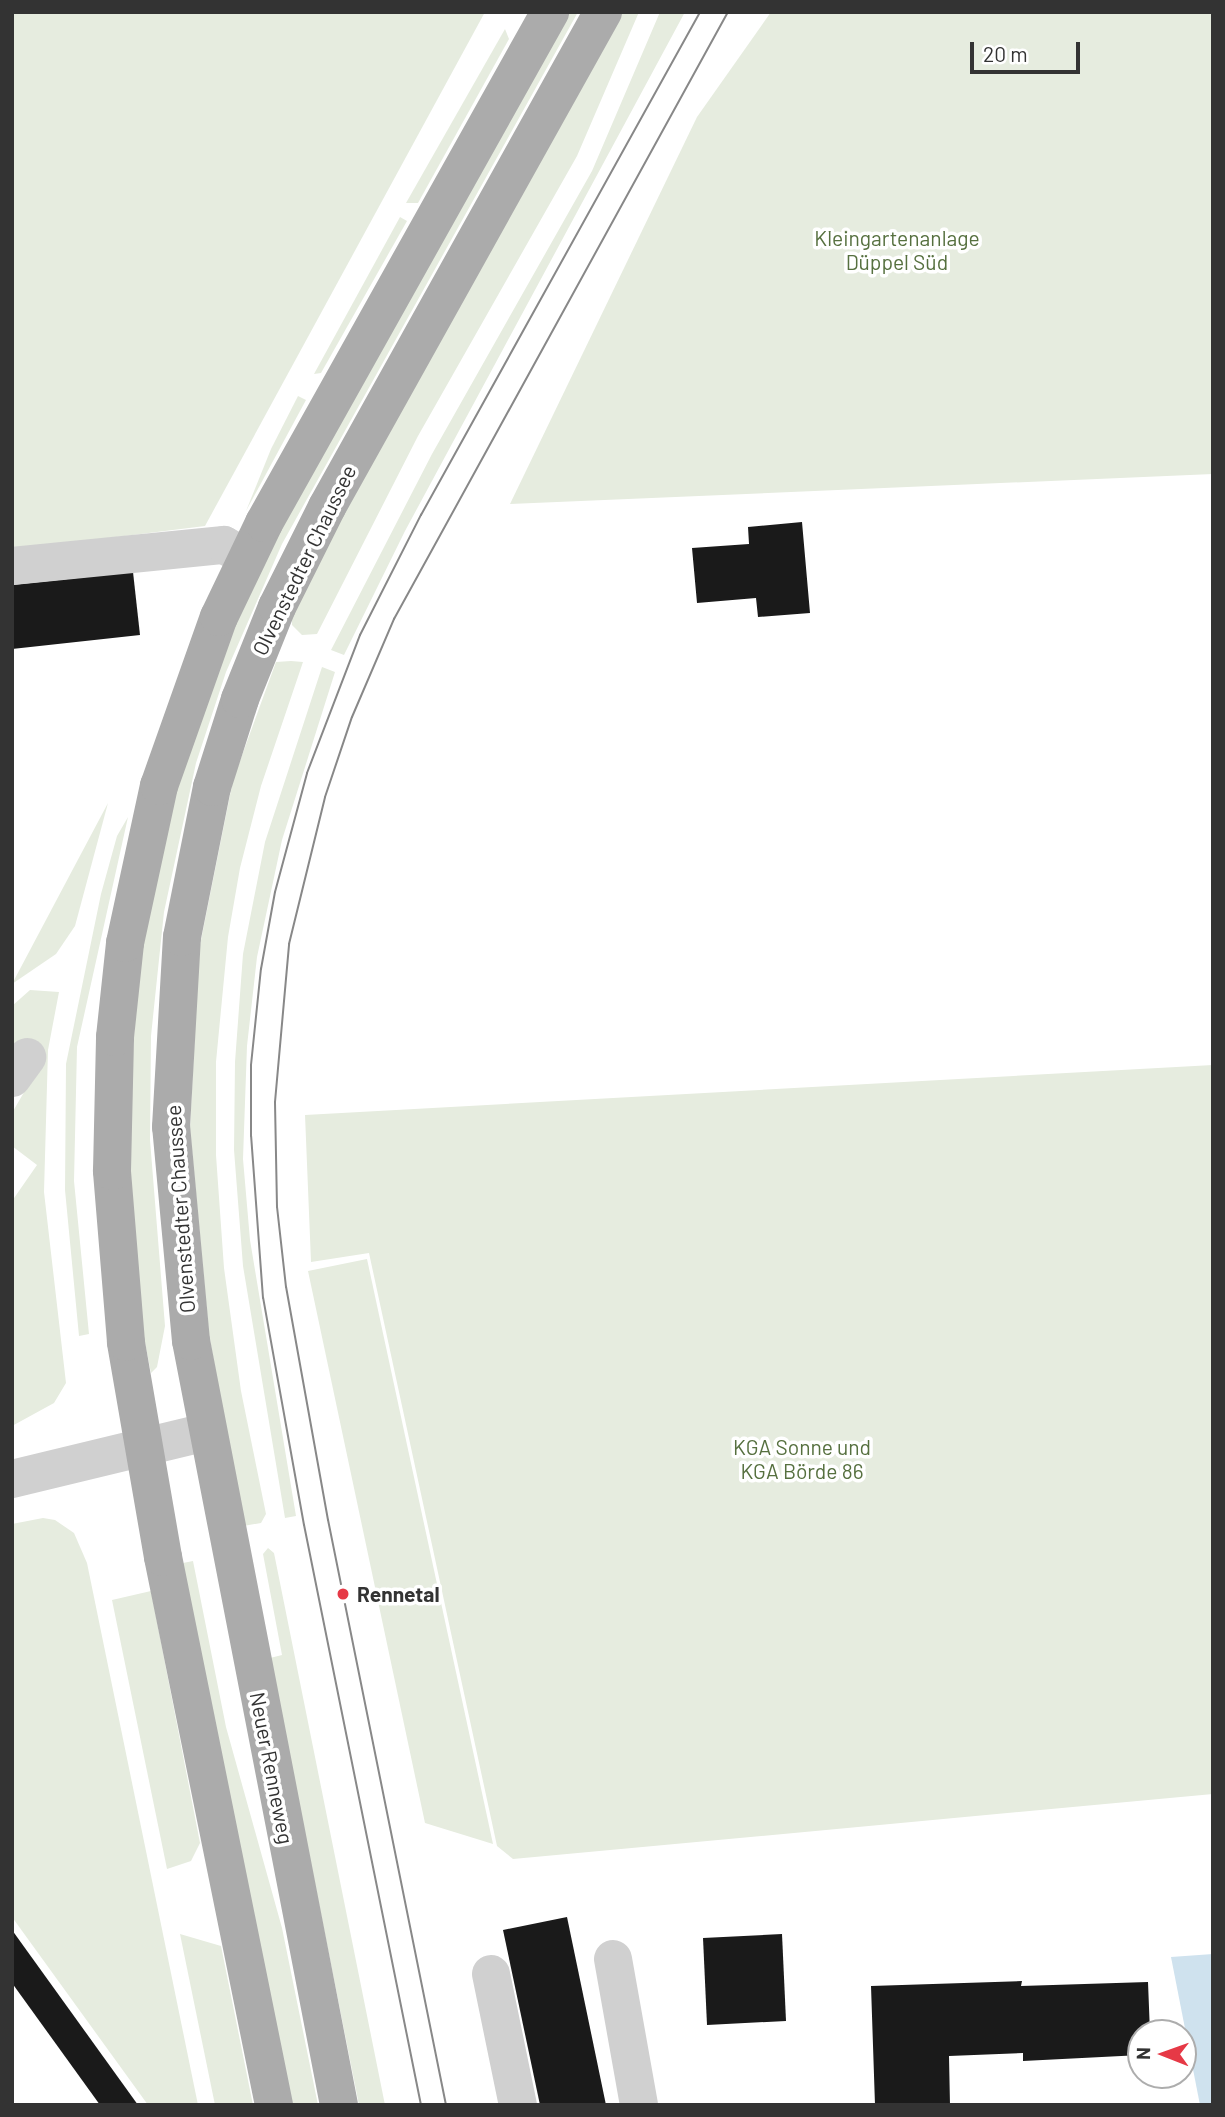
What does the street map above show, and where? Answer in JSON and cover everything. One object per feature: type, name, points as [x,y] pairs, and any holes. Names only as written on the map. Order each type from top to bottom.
[{"type":"main road","points":[[274,2105],[143,1444],[126,1342],[112,1171],[115,1037],[125,943],[147,833],[172,738],[247,558],[550,12]]},
{"type":"main road","name":"Olvenstedter Chaussee","points":[[206,1432],[181,1259],[171,1084],[182,937],[212,787],[253,666],[305,550],[603,12]]},
{"type":"main road","name":"Neuer Renneweg","points":[[206,1432],[339,2105]]},
{"type":"street","points":[[12,566],[224,545],[247,558]]},
{"type":"street","points":[[12,1479],[143,1444],[206,1432]]},
{"type":"street","points":[[613,1959],[639,2105]]},
{"type":"street","points":[[491,1974],[518,2105]]},
{"type":"green space","points":[[12,12],[485,12],[205,526],[12,550]]},
{"type":"green space","points":[[567,12],[578,12],[282,544],[226,672],[196,763],[164,912],[151,1036],[150,1140],[165,1326],[157,1367],[151,1373],[142,1327],[128,1136],[138,971],[175,782],[257,570]]},
{"type":"green space","points":[[622,12],[639,12],[577,156],[418,436],[317,634],[302,635],[292,625],[292,617],[344,512]]},
{"type":"green space","points":[[660,12],[685,12],[405,531],[344,655],[331,650],[432,454],[592,171]]},
{"type":"green space","name":"Kleingartenanlage Düppel Süd","points":[[771,12],[1213,12],[1213,474],[510,504],[697,117]]},
{"type":"green space","points":[[505,29],[509,39],[418,203],[406,203]]},
{"type":"green space","points":[[400,217],[407,221],[321,373],[314,374]]},
{"type":"green space","points":[[298,396],[306,400],[246,511],[271,449]]},
{"type":"green space","points":[[276,662],[303,662],[261,786],[240,868],[228,937],[216,1062],[216,1155],[224,1268],[241,1391],[266,1514],[261,1523],[243,1526],[209,1334],[190,1129],[199,950],[233,780]]},
{"type":"green space","points":[[322,667],[335,672],[282,840],[257,957],[247,1046],[243,1159],[250,1240],[296,1516],[285,1518],[243,1266],[234,1150],[235,1062],[243,954],[265,842]]},
{"type":"green space","points":[[108,803],[75,926],[56,954],[12,984]]},
{"type":"green space","points":[[128,817],[77,1047],[74,1181],[89,1334],[79,1336],[65,1190],[66,1064],[101,894],[117,836]]},
{"type":"green space","points":[[30,990],[59,992],[48,1050],[44,1192],[66,1383],[54,1403],[12,1426],[12,1201],[37,1165],[12,1146],[12,1113],[42,1061],[12,1053],[12,1006]]},
{"type":"green space","name":"KGA Sonne und KGA Börde 86","points":[[1213,1065],[1213,1794],[513,1859],[497,1846],[369,1253],[311,1262],[305,1115]]},
{"type":"green space","points":[[367,1259],[493,1844],[425,1823],[308,1271]]},
{"type":"green space","points":[[43,1518],[55,1520],[74,1533],[87,1563],[198,2105],[148,2105],[12,1917],[12,1524]]},
{"type":"green space","points":[[268,1548],[274,1553],[385,2105],[359,2105],[270,1658],[282,1655],[263,1554]]},
{"type":"green space","points":[[193,1561],[226,1727],[282,1928],[318,2105],[292,2105],[183,1563]]},
{"type":"green space","points":[[151,1591],[200,1843],[191,1861],[167,1869],[112,1600]]},
{"type":"green space","points":[[180,1934],[221,1946],[253,2105],[215,2105]]},
{"type":"water","points":[[1213,1954],[1213,2105],[1200,2105],[1197,2089],[1197,2019],[1183,2019],[1171,1957]]},
{"type":"building","points":[[802,522],[810,613],[758,617],[756,598],[697,603],[692,548],[749,544],[748,527]]},
{"type":"building","points":[[133,572],[140,635],[12,649],[12,585]]},
{"type":"building","points":[[567,1917],[606,2105],[540,2105],[503,1930]]},
{"type":"building","points":[[12,1930],[138,2105],[100,2105],[12,1983]]},
{"type":"building","points":[[782,1934],[786,2021],[707,2025],[703,1938]]},
{"type":"building","points":[[1022,1981],[1021,1986],[1148,1982],[1149,2019],[1127,2019],[1127,2056],[1023,2061],[1023,2053],[949,2056],[950,2105],[875,2105],[871,1986]]},
{"type":"tram line","points":[[421,2105],[304,1525],[263,1298],[251,1136],[251,1065],[261,969],[275,892],[307,773],[360,635],[421,515],[700,12]]},
{"type":"tram line","points":[[446,2105],[328,1520],[286,1287],[277,1207],[275,1102],[289,944],[325,797],[352,717],[394,619],[728,12]]},
{"type":"place","name":"Rennetal","points":[[343,1594]]}]
